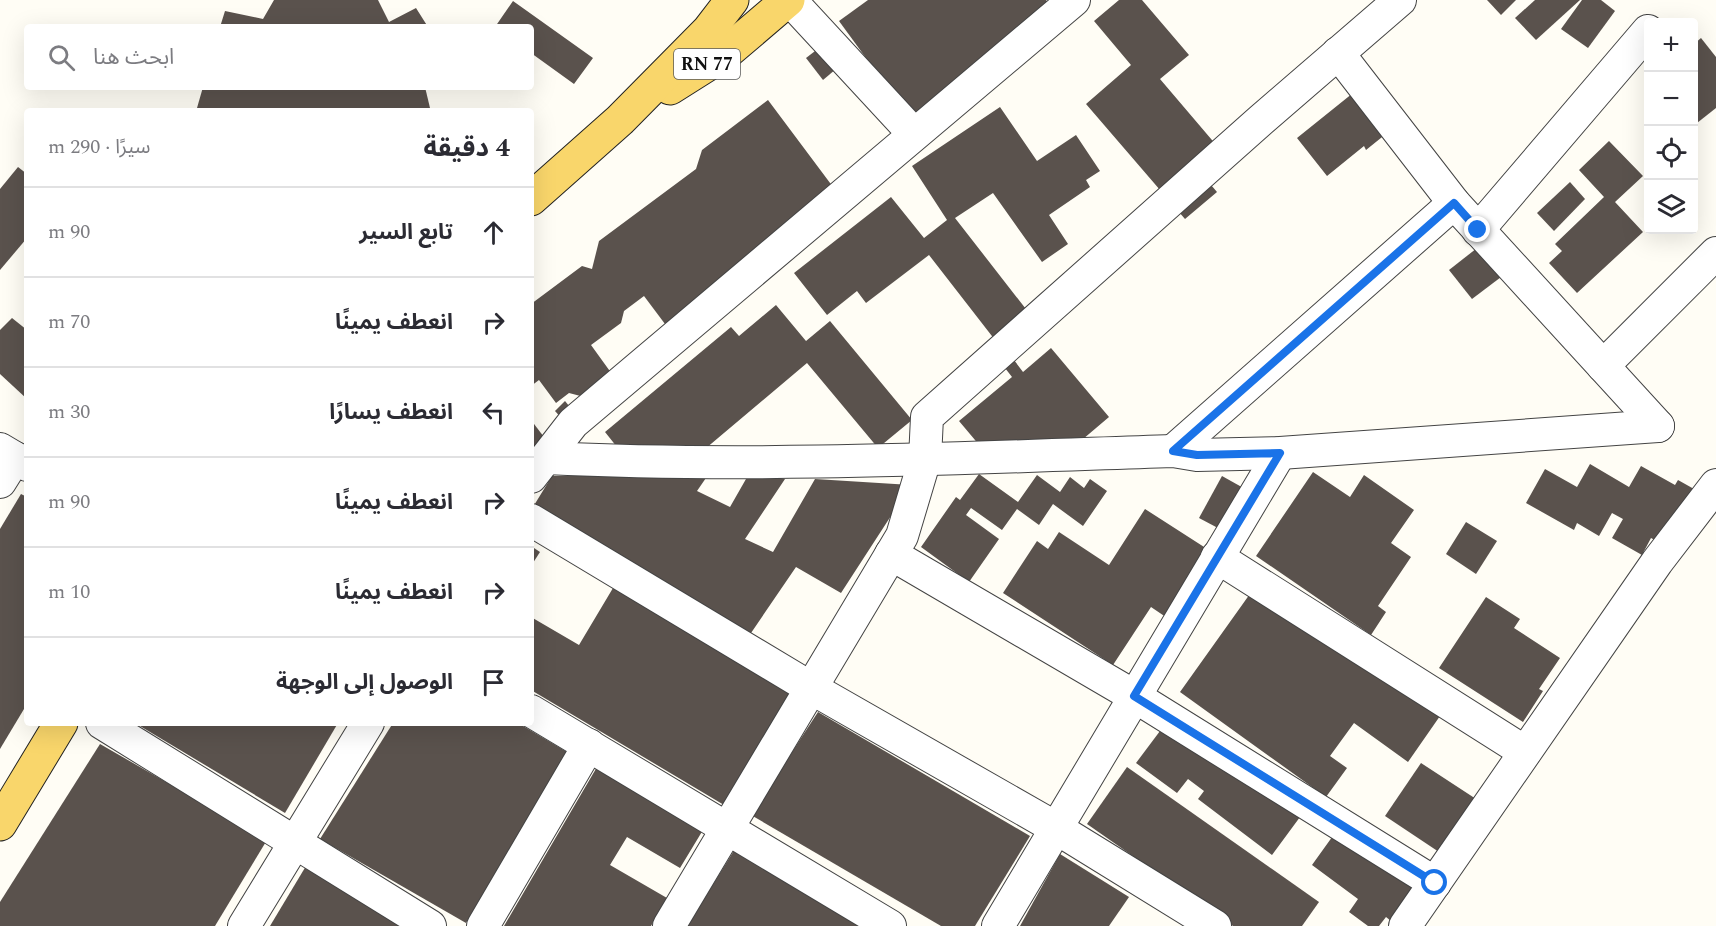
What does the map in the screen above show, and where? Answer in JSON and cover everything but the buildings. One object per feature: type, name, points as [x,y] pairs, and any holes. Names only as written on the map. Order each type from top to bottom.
[{"type":"main road","name":"RN 77","points":[[534,196],[620,120],[709,30],[732,0]]},
{"type":"main road","name":"RN 77","points":[[620,120],[727,52],[789,0]]},
{"type":"main road","points":[[0,824],[59,726]]},
{"type":"street","points":[[789,0],[914,134]]},
{"type":"street","points":[[538,468],[573,423],[1074,0]]},
{"type":"street","points":[[669,926],[902,536],[925,459],[927,417],[1400,0]]},
{"type":"street","points":[[1478,230],[1644,36]]},
{"type":"street","points":[[538,468],[644,463],[925,459],[1173,451],[1197,455],[1280,453],[1658,426],[1454,203],[1338,53]]},
{"type":"street","points":[[1173,451],[1454,203]]},
{"type":"street","points":[[1603,366],[1716,253]]},
{"type":"street","points":[[998,926],[1280,453]]},
{"type":"street","points":[[1405,926],[1657,562],[1716,485]]},
{"type":"street","points":[[534,522],[811,688],[1056,828],[1215,926]]},
{"type":"street","points":[[891,554],[1134,696],[1435,883]]},
{"type":"street","points":[[1217,557],[1525,752]]},
{"type":"street","points":[[534,713],[890,926]]},
{"type":"street","points":[[107,726],[430,926]]},
{"type":"street","points":[[244,926],[366,726]]},
{"type":"street","points":[[483,926],[589,745]]},
{"type":"route","points":[[1435,883],[1134,696],[1280,453],[1197,455],[1173,451],[1454,203],[1478,230]]}]
